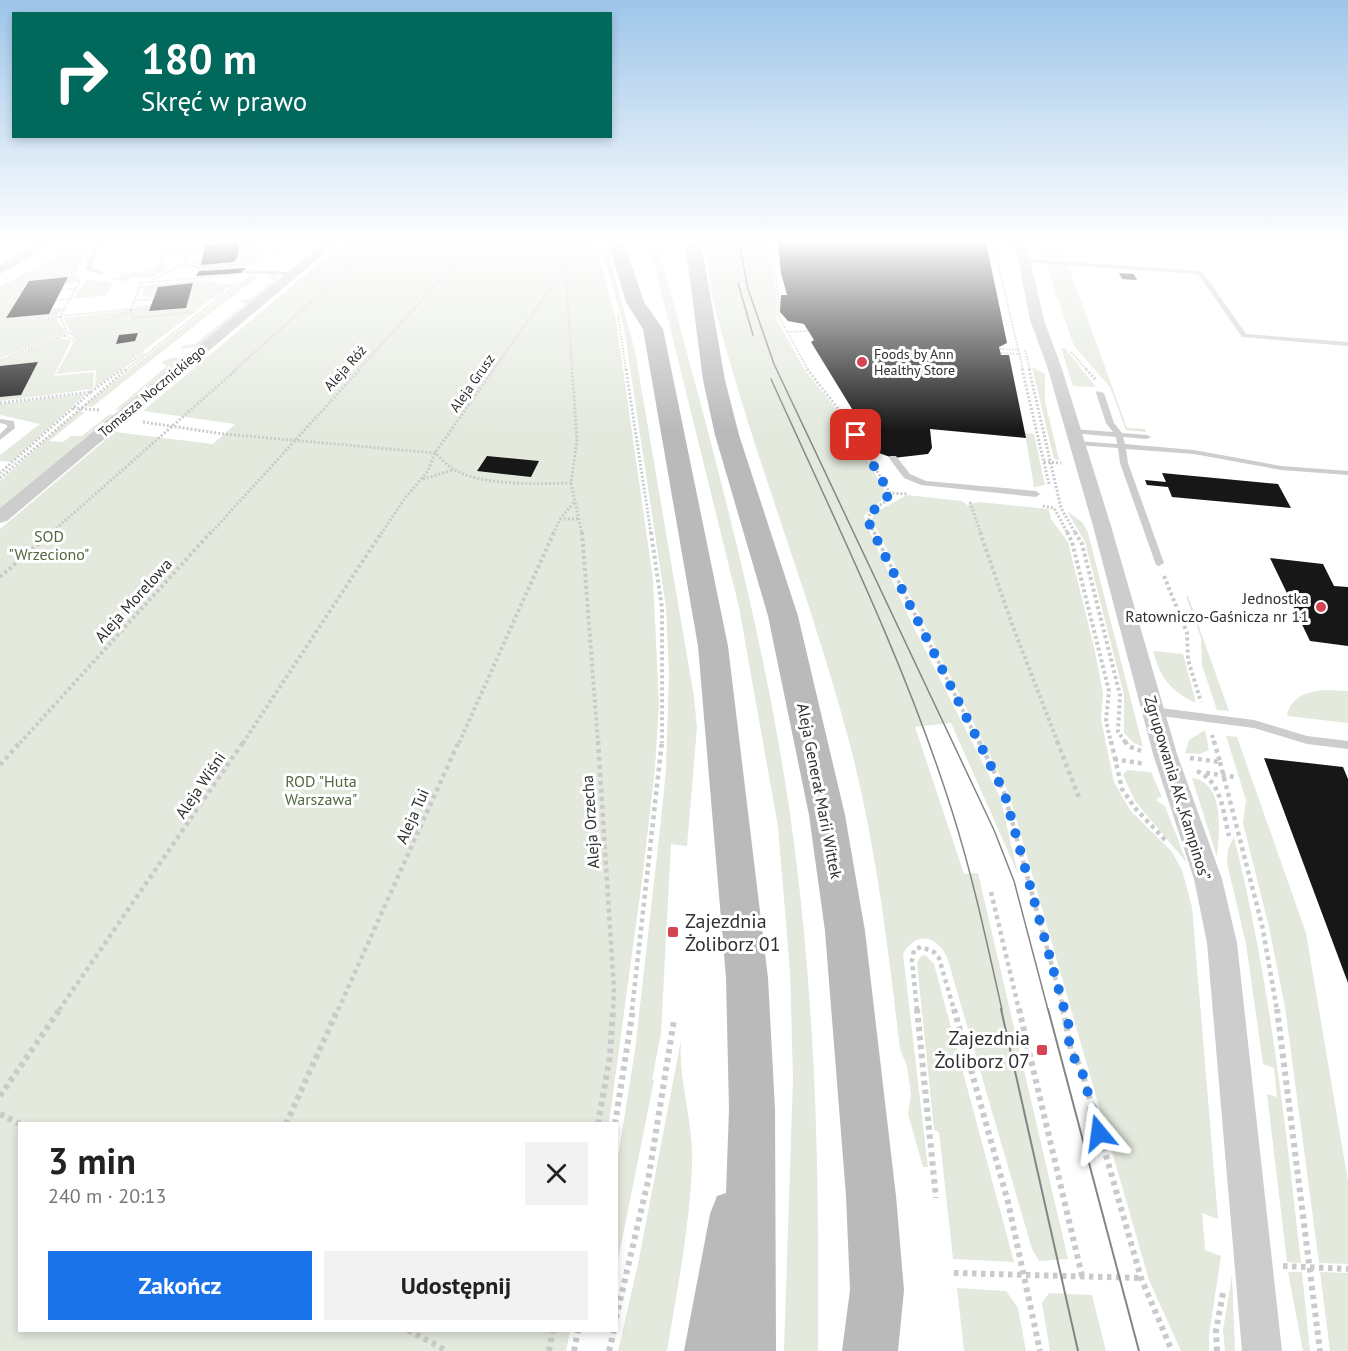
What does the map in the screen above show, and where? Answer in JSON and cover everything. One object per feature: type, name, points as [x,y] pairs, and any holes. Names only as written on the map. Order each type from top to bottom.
[{"type":"main road","points":[[637,305],[653,329],[713,646],[747,978],[752,1109],[748,1351]]},
{"type":"main road","name":"Aleja Generał Marii Wittek","points":[[703,305],[716,391],[727,435],[783,616],[827,815],[845,931],[863,1095],[877,1290],[870,1351]]},
{"type":"main road","points":[[712,1351],[752,1109]]},
{"type":"main road","points":[[877,1290],[880,1351]]},
{"type":"street","name":"Tomasza Nocznickiego","points":[[0,517],[256,305]]},
{"type":"street","name":"Zgrupowania AK „Kampinos”","points":[[1034,305],[1075,437],[1153,711],[1208,879],[1221,943],[1262,1351]]},
{"type":"lane","points":[[1223,305],[1244,336],[1348,344]]},
{"type":"lane","points":[[1100,393],[1110,423],[1119,434],[1124,463],[1159,563]]},
{"type":"lane","points":[[0,421],[11,423],[11,428],[0,438]]},
{"type":"lane","points":[[1075,437],[1119,434],[1147,437]]},
{"type":"lane","points":[[1075,437],[1122,446],[1194,452],[1281,468],[1348,473]]},
{"type":"lane","points":[[893,458],[903,473],[919,482],[1035,494]]},
{"type":"lane","points":[[1153,711],[1254,724],[1307,740],[1348,745]]},
{"type":"path","points":[[68,305],[61,316],[66,335],[74,340]]},
{"type":"path","points":[[132,305],[133,318],[195,312]]},
{"type":"path","points":[[0,478],[94,395],[209,305]]},
{"type":"path","points":[[0,577],[130,465],[308,305]]},
{"type":"path","name":"Aleja Róż","points":[[294,440],[417,305]]},
{"type":"path","name":"Aleja Grusz","points":[[422,479],[435,453],[539,305]]},
{"type":"path","points":[[224,434],[435,453],[454,469],[476,476],[551,485],[571,483],[577,440],[568,305]]},
{"type":"path","points":[[778,305],[777,312],[808,371],[844,416],[890,494]]},
{"type":"path","points":[[1006,305],[1020,352],[1049,485]]},
{"type":"path","points":[[1014,305],[1016,315]]},
{"type":"path","points":[[0,473],[91,392],[203,307]]},
{"type":"path","points":[[51,310],[66,308]]},
{"type":"path","points":[[0,323],[131,309]]},
{"type":"path","points":[[0,360],[131,309]]},
{"type":"path","points":[[615,1122],[627,1056],[661,767],[664,687],[662,608],[618,314]]},
{"type":"path","points":[[788,332],[808,331]]},
{"type":"path","points":[[1023,341],[1062,508],[1082,544],[1111,661],[1120,700],[1118,732],[1128,746],[1145,751]]},
{"type":"path","points":[[1066,346],[1099,384],[1100,393]]},
{"type":"path","points":[[1000,351],[1020,352]]},
{"type":"path","points":[[0,403],[91,392]]},
{"type":"path","name":"Aleja Morelowa","points":[[0,765],[294,440]]},
{"type":"path","points":[[1044,462],[1061,463]]},
{"type":"path","points":[[422,479],[454,469]]},
{"type":"path","name":"Aleja Wiśni","points":[[0,1096],[422,479]]},
{"type":"path","name":"Aleja Orzecha","points":[[571,483],[580,519],[591,635],[614,990],[610,1056],[598,1122]]},
{"type":"path","points":[[890,494],[914,494]]},
{"type":"path","points":[[890,494],[886,501],[870,512],[868,521],[1004,792],[1070,1030],[1067,1036],[1075,1062],[1081,1068],[1141,1278],[1172,1351]]},
{"type":"path","points":[[959,498],[981,500]]},
{"type":"path","name":"Aleja Tui","points":[[287,1122],[560,519],[575,501]]},
{"type":"path","points":[[1053,502],[1072,542],[1109,691],[1105,717],[1114,759],[1126,795],[1172,847]]},
{"type":"path","points":[[971,505],[1013,627],[1080,800]]},
{"type":"path","points":[[1033,505],[1054,508]]},
{"type":"path","points":[[560,519],[580,519]]},
{"type":"path","points":[[1159,563],[1187,633],[1190,667],[1224,776],[1262,925],[1285,1059],[1320,1351]]},
{"type":"path","points":[[1185,757],[1220,762]]},
{"type":"path","points":[[1114,759],[1148,764]]},
{"type":"path","points":[[1189,770],[1234,777]]},
{"type":"path","points":[[1200,772],[1209,776],[1216,786],[1229,836]]},
{"type":"path","points":[[991,892],[1082,1276]]},
{"type":"path","points":[[936,1198],[912,961],[914,950],[921,947],[934,952],[939,958],[1006,1192],[1027,1274],[1040,1351]]},
{"type":"path","points":[[618,1309],[648,1181],[674,1020]]},
{"type":"path","points":[[0,1114],[18,1123]]},
{"type":"path","points":[[1280,1266],[1348,1269]]},
{"type":"path","points":[[954,1273],[1141,1278]]},
{"type":"path","points":[[1217,1351],[1216,1330],[1223,1289]]},
{"type":"path","points":[[412,1332],[447,1351]]},
{"type":"path","points":[[549,1351],[553,1332]]},
{"type":"path","points":[[574,1351],[578,1332]]},
{"type":"path","points":[[609,1351],[614,1332]]},
{"type":"green space","points":[[0,305],[14,305],[6,318],[49,314],[51,310],[62,309],[57,316],[0,322]]},
{"type":"green space","points":[[152,305],[150,311],[186,308],[187,305],[203,305],[95,388],[96,370],[56,374],[75,340],[71,334],[137,307]]},
{"type":"green space","points":[[212,305],[221,305],[92,407],[83,406]]},
{"type":"green space","points":[[244,305],[248,305],[197,347],[180,349],[182,346],[195,344]]},
{"type":"green space","name":"ROD \"Huta Warszawa\"","points":[[269,305],[612,305],[653,579],[659,704],[655,768],[643,873],[609,1122],[18,1122],[18,1332],[570,1332],[566,1351],[0,1351],[0,529],[115,432],[213,444],[235,424],[143,411]]},
{"type":"green space","points":[[618,305],[622,305],[635,351],[694,697],[697,727],[687,846],[671,844],[661,1033],[652,1080],[654,1080],[618,1260],[618,1157],[635,1050],[660,829],[666,770],[669,673],[666,608],[624,328]]},
{"type":"green space","points":[[665,305],[674,305],[728,510],[760,645],[785,781],[803,923],[814,1065],[818,1208],[818,1351],[784,1351],[793,1078],[790,971],[778,827],[739,607]]},
{"type":"green space","points":[[714,305],[777,305],[776,318],[806,372],[841,415],[885,491],[885,497],[864,516],[867,526],[912,624],[1000,797],[1018,874],[951,723],[915,727],[964,874],[978,873],[1068,1259],[1039,1261],[1032,1249],[947,957],[932,940],[920,939],[908,947],[903,954],[928,1167],[923,1167],[908,1114],[911,1094],[907,1066],[900,1049],[880,896],[859,782],[835,689],[729,360]]},
{"type":"green space","points":[[1060,305],[1082,305],[1127,428],[1145,429],[1146,432],[1126,430],[1110,387],[1074,346]]},
{"type":"green space","points":[[125,311],[73,331],[70,331],[64,318]]},
{"type":"green space","points":[[56,318],[66,333],[0,358],[0,324]]},
{"type":"green space","points":[[60,338],[71,341],[54,376],[94,372],[93,389],[0,401],[0,397],[21,395],[37,363],[0,366],[0,361]]},
{"type":"green space","points":[[1061,348],[1065,348],[1096,387],[1073,386]]},
{"type":"green space","points":[[174,357],[179,359],[178,363],[121,409],[115,410],[167,366],[161,362]]},
{"type":"green space","points":[[1032,367],[1045,374],[1045,401],[1059,460],[1054,459]]},
{"type":"green space","points":[[86,394],[11,462],[0,461],[0,455],[40,424],[0,415],[0,404]]},
{"type":"green space","points":[[78,411],[85,412],[49,441],[63,442],[71,436],[82,436],[110,414],[114,415],[0,508],[0,481]]},
{"type":"green space","points":[[1025,433],[1034,434],[1045,485],[1034,487]]},
{"type":"green space","points":[[907,495],[962,501],[967,505],[979,502],[1049,509],[1051,519],[1068,542],[1103,693],[1101,719],[1114,782],[1130,810],[1172,852],[1182,870],[1192,907],[1218,1219],[1202,1213],[1205,1250],[1221,1256],[1209,1335],[1209,1351],[1181,1351],[1149,1280],[1009,794],[872,520],[874,513]]},
{"type":"green space","points":[[1067,511],[1083,523],[1088,533],[1143,747],[1134,743],[1124,733],[1124,695],[1085,542]]},
{"type":"green space","points":[[1186,596],[1188,596],[1229,711],[1217,710],[1202,665],[1201,638]]},
{"type":"green space","points":[[1153,651],[1183,654],[1196,703],[1179,693],[1167,682]]},
{"type":"green space","points":[[1324,690],[1348,691],[1348,723],[1287,716],[1292,704],[1301,696]]},
{"type":"green space","points":[[1205,730],[1209,750],[1200,754],[1185,753],[1189,740]]},
{"type":"green space","points":[[1226,736],[1237,737],[1306,933],[1348,1181],[1348,1264],[1319,1263],[1285,1007],[1269,927],[1243,823],[1246,800]]},
{"type":"green space","points":[[1127,770],[1151,772],[1162,797],[1157,798],[1157,801],[1165,806],[1187,863],[1135,801],[1123,775]]},
{"type":"green space","points":[[1192,778],[1203,782],[1211,789],[1215,799],[1219,822],[1217,857]]},
{"type":"green space","points":[[1234,837],[1257,942],[1275,1048],[1301,1263],[1287,1262],[1267,1094],[1277,1097],[1274,1068],[1263,1064],[1246,944],[1227,863],[1228,849]]},
{"type":"green space","points":[[925,955],[934,964],[1014,1262],[953,1259],[939,1132],[934,1130],[917,963],[920,957]]},
{"type":"green space","points":[[681,1040],[682,1071],[691,1133],[691,1187],[679,1282],[667,1351],[618,1351],[638,1264]]},
{"type":"green space","points":[[1288,1272],[1302,1272],[1310,1351],[1303,1351]]},
{"type":"green space","points":[[1320,1272],[1348,1273],[1348,1351],[1330,1351]]},
{"type":"green space","points":[[1232,1275],[1235,1351],[1225,1351],[1223,1330]]},
{"type":"green space","points":[[957,1288],[1006,1291],[1018,1308],[1026,1351],[964,1351]]},
{"type":"green space","points":[[1049,1293],[1092,1295],[1106,1351],[1050,1351],[1042,1303]]},
{"type":"building","points":[[14,305],[54,305],[49,314],[6,318]]},
{"type":"building","points":[[151,305],[187,305],[186,308],[149,311]]},
{"type":"building","points":[[780,305],[999,305],[1007,343],[999,347],[1001,355],[1009,355],[1026,438],[930,429],[932,448],[928,454],[893,458],[879,453],[811,342],[814,340],[804,324],[788,321],[780,312]]},
{"type":"building","points":[[138,333],[135,341],[116,344],[119,335]]},
{"type":"building","points":[[38,362],[21,395],[0,397],[0,366]]},
{"type":"building","points":[[487,456],[539,461],[531,477],[477,471]]},
{"type":"building","points":[[1162,473],[1278,484],[1291,508],[1172,497],[1168,487],[1147,485],[1145,480],[1166,482]]},
{"type":"building","name":"Jednostka Ratowniczo-Gaśnicza nr 11","points":[[1270,558],[1323,564],[1334,586],[1348,587],[1348,646],[1310,641]]},
{"type":"building","points":[[1264,758],[1343,767],[1348,779],[1348,983]]},
{"type":"tram line","points":[[744,305],[753,335]]},
{"type":"tram line","points":[[754,305],[774,364],[994,830],[1014,881],[1048,1010]]},
{"type":"tram line","points":[[771,379],[868,592],[933,755],[967,861],[1002,1010]]},
{"type":"tram line","points":[[1001,1009],[1078,1351]]},
{"type":"tram line","points":[[1048,1009],[1139,1351]]},
{"type":"place","name":"Foods by Ann Healthy Store","points":[[862,362]]},
{"type":"place","name":"Jednostka Ratowniczo-Gaśnicza nr 11","points":[[1321,607]]},
{"type":"place","name":"Zajezdnia Żoliborz 01","points":[[673,932]]},
{"type":"place","name":"Zajezdnia Żoliborz 07","points":[[1042,1050]]},
{"type":"route","points":[[856,435],[890,494],[886,501],[870,512],[868,521],[870,526],[1004,792],[1070,1030],[1067,1036],[1075,1062],[1081,1068],[1099,1133]]},
{"type":"park label","name":"SOD \"Wrzeciono\"","points":[[49,545]]}]
